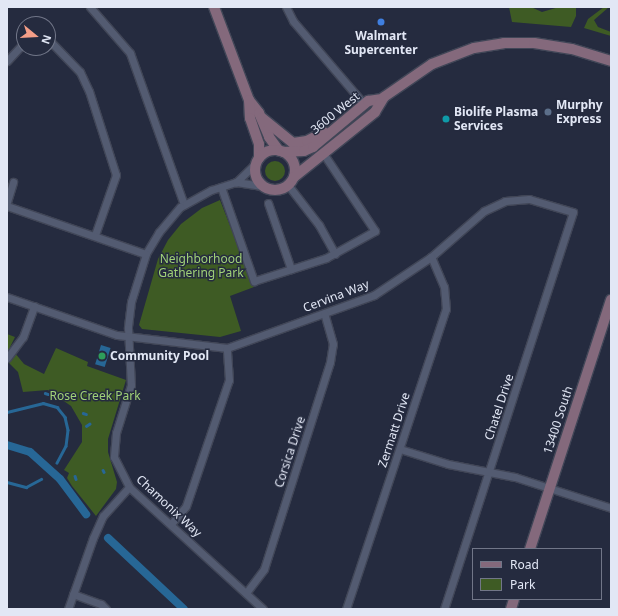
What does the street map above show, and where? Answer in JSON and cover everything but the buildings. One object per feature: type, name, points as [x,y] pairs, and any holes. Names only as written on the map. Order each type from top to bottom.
[{"type":"street","points":[[90,7],[130,53],[184,205]]},
{"type":"street","points":[[214,7],[249,100],[261,117],[286,140],[298,144],[346,118]]},
{"type":"street","points":[[286,7],[293,21],[364,104]]},
{"type":"street","points":[[382,99],[432,64],[474,48],[504,44],[534,43],[572,49],[611,61]]},
{"type":"street","points":[[56,47],[80,72],[89,91],[116,175],[95,235]]},
{"type":"street","points":[[7,61],[16,51]]},
{"type":"street","name":"3600 West","points":[[281,151],[304,152],[313,147],[364,104],[382,99]]},
{"type":"street","name":"3600 West","points":[[291,181],[323,153],[375,112],[382,99]]},
{"type":"street","points":[[249,100],[250,118],[259,144],[258,161],[255,172],[262,186],[274,191],[291,181]]},
{"type":"street","points":[[261,117],[269,137],[294,165],[291,181],[319,224],[335,254]]},
{"type":"street","points":[[258,161],[265,153],[281,151]]},
{"type":"street","points":[[221,187],[254,281],[291,269],[335,254],[375,231],[323,153]]},
{"type":"street","name":"Chamonix Way","points":[[258,161],[236,182],[221,187],[184,205],[158,232],[146,254],[130,302],[129,338],[131,385],[116,433],[114,457],[129,487],[263,609]]},
{"type":"street","points":[[7,202],[13,182]]},
{"type":"street","name":"Chamonix Way","points":[[236,182],[262,186]]},
{"type":"street","name":"Cervina Way","points":[[7,297],[129,338],[227,348],[374,295],[431,257],[484,211],[505,201],[529,199],[573,212]]},
{"type":"street","points":[[268,204],[291,269]]},
{"type":"street","points":[[7,206],[95,235],[146,254]]},
{"type":"street","name":"Chatel Drive","points":[[444,609],[573,212]]},
{"type":"street","name":"Zermatt Drive","points":[[346,609],[446,309],[444,288],[431,257]]},
{"type":"street","name":"13400 South","points":[[530,548],[611,300]]},
{"type":"street","points":[[7,358],[23,337],[34,306]]},
{"type":"street","name":"Corsica Drive","points":[[246,593],[264,569],[330,362],[333,344],[324,313]]},
{"type":"street","points":[[171,524],[186,506],[229,380],[227,348]]},
{"type":"street","points":[[400,449],[489,474],[514,477],[611,508]]},
{"type":"street","points":[[68,609],[103,516],[129,487]]},
{"type":"street","points":[[73,594],[101,604],[106,609]]},
{"type":"green space","points":[[509,7],[531,7],[542,12],[559,7],[576,7],[576,16],[571,27],[512,22]]},
{"type":"green space","points":[[604,7],[609,7],[594,20],[598,27],[611,32],[611,36],[584,28],[588,19]]},
{"type":"green space","points":[[275,161],[282,164],[285,171],[282,178],[275,181],[268,178],[265,171],[268,164]]},
{"type":"green space","name":"Neighborhood Gathering Park","points":[[220,200],[254,287],[230,296],[241,331],[220,337],[142,329],[139,325],[158,259],[168,240],[181,224],[202,208]]},
{"type":"green space","name":"Rose Creek Park","points":[[7,334],[15,337],[10,347],[24,364],[44,374],[56,348],[88,362],[87,366],[126,380],[108,439],[108,452],[117,482],[116,489],[96,516],[72,486],[67,478],[69,473],[64,470],[82,442],[82,425],[71,406],[48,390],[23,392],[18,372],[7,361]]},
{"type":"water","name":"Community Pool","points":[[101,345],[111,348],[105,367],[95,364]]},
{"type":"waterway","points":[[7,412],[43,403],[57,407],[65,417],[68,430],[66,446],[57,463]]},
{"type":"waterway","points":[[7,445],[30,452],[60,479],[86,514]]},
{"type":"waterway","points":[[7,482],[26,487],[41,479]]},
{"type":"waterway","points":[[108,538],[184,609]]},
{"type":"place","name":"Walmart Supercenter","points":[[381,22]]},
{"type":"place","name":"Murphy Express","points":[[548,112]]},
{"type":"place","name":"Biolife Plasma Services","points":[[446,119]]},
{"type":"place","name":"Community Pool","points":[[102,356]]}]
